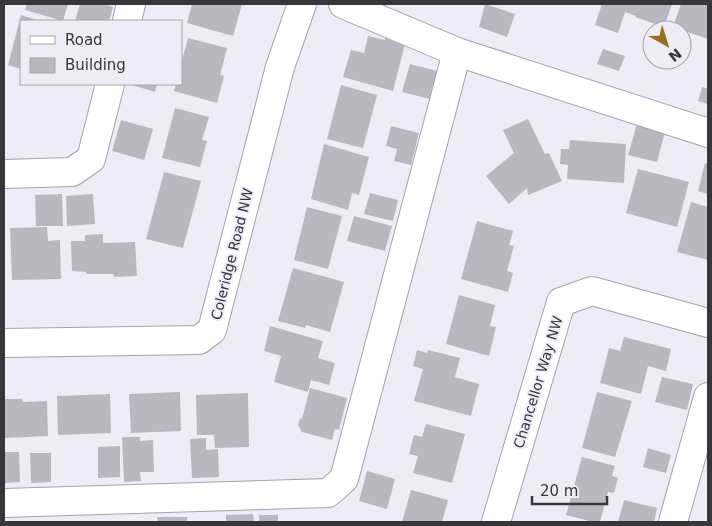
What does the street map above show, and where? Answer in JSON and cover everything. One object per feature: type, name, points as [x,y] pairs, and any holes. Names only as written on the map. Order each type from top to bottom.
[{"type":"street","points":[[127,20],[131,4]]},
{"type":"street","name":"Coleridge Road NW","points":[[4,343],[199,340],[212,330],[280,67],[302,4]]},
{"type":"street","points":[[343,4],[457,52],[708,133]]},
{"type":"street","points":[[4,504],[328,493],[344,479],[457,52]]},
{"type":"street","points":[[4,174],[72,172],[91,159],[110,85]]},
{"type":"street","name":"Chancellor Way NW","points":[[496,522],[562,302],[592,291],[708,324]]},
{"type":"street","points":[[673,522],[708,397]]},
{"type":"building","points":[[27,4],[68,4],[63,20],[25,10]]},
{"type":"building","points":[[80,4],[103,4],[113,7],[109,20],[75,20]]},
{"type":"building","points":[[192,4],[242,4],[233,36],[187,23]]},
{"type":"building","points":[[485,4],[515,14],[507,37],[479,27]]},
{"type":"building","points":[[602,4],[672,4],[666,20],[644,20],[625,12],[618,33],[595,25]]},
{"type":"building","points":[[681,4],[708,4],[708,39],[692,34],[692,20],[675,20]]},
{"type":"building","points":[[21,15],[37,20],[20,20],[20,69],[8,65]]},
{"type":"building","points":[[386,35],[406,40],[393,91],[343,77],[351,50],[364,53],[368,36],[385,40]]},
{"type":"building","points":[[188,38],[227,48],[220,75],[224,76],[217,103],[174,91],[176,85],[182,85],[182,60]]},
{"type":"building","points":[[603,49],[625,56],[619,71],[597,64]]},
{"type":"building","points":[[410,64],[437,71],[430,99],[402,92]]},
{"type":"building","points":[[132,85],[157,85],[155,92]]},
{"type":"building","points":[[341,85],[377,95],[363,148],[327,139]]},
{"type":"building","points":[[702,87],[708,89],[708,104],[698,101]]},
{"type":"building","points":[[175,108],[209,117],[202,140],[207,141],[200,167],[162,158]]},
{"type":"building","points":[[528,119],[545,154],[549,153],[562,181],[528,195],[527,188],[509,204],[486,176],[514,153],[503,130]]},
{"type":"building","points":[[121,120],[153,129],[144,160],[112,151]]},
{"type":"building","points":[[637,124],[665,132],[657,162],[628,155]]},
{"type":"building","points":[[391,126],[419,133],[411,165],[394,161],[397,149],[386,146]]},
{"type":"building","points":[[570,140],[626,144],[624,183],[567,179],[568,165],[560,164],[561,149],[569,149]]},
{"type":"building","points":[[324,144],[369,157],[359,195],[352,193],[348,210],[311,199]]},
{"type":"building","points":[[705,163],[708,164],[708,194],[698,191]]},
{"type":"building","points":[[638,169],[689,182],[677,227],[626,213]]},
{"type":"building","points":[[164,172],[201,181],[183,248],[146,239]]},
{"type":"building","points":[[370,193],[398,200],[393,221],[364,214]]},
{"type":"building","points":[[62,194],[63,226],[36,226],[35,195]]},
{"type":"building","points":[[93,194],[95,224],[67,226],[66,196]]},
{"type":"building","points":[[691,202],[708,207],[708,260],[677,252]]},
{"type":"building","points":[[307,207],[342,216],[328,269],[294,260]]},
{"type":"building","points":[[354,216],[392,226],[385,251],[347,241]]},
{"type":"building","points":[[477,221],[513,231],[509,245],[514,246],[507,271],[513,273],[508,292],[461,279]]},
{"type":"building","points":[[47,227],[48,241],[60,240],[61,279],[12,280],[10,228]]},
{"type":"building","points":[[103,234],[103,243],[135,242],[137,276],[114,277],[113,274],[86,274],[86,272],[72,271],[71,241],[85,241],[85,235]]},
{"type":"building","points":[[293,268],[344,282],[330,332],[306,325],[305,328],[278,321]]},
{"type":"building","points":[[459,295],[495,305],[490,326],[496,327],[489,356],[446,344]]},
{"type":"building","points":[[270,326],[323,341],[318,358],[335,363],[329,385],[311,380],[308,392],[274,382],[281,356],[264,351]]},
{"type":"building","points":[[624,337],[671,349],[666,371],[648,366],[641,394],[600,383],[609,348],[620,351]]},
{"type":"building","points":[[417,350],[427,353],[428,350],[460,358],[455,377],[479,384],[471,416],[414,401],[423,369],[413,366]]},
{"type":"building","points":[[662,377],[693,384],[687,410],[655,402]]},
{"type":"building","points":[[310,388],[347,398],[339,430],[335,429],[332,440],[302,432],[298,425],[300,418],[302,419]]},
{"type":"building","points":[[180,392],[181,431],[131,433],[129,394]]},
{"type":"building","points":[[597,392],[632,401],[615,457],[582,448]]},
{"type":"building","points":[[248,393],[249,447],[215,448],[214,435],[197,435],[196,395]]},
{"type":"building","points":[[110,394],[111,433],[58,435],[57,396]]},
{"type":"building","points":[[4,399],[22,399],[23,402],[47,401],[48,436],[4,438]]},
{"type":"building","points":[[426,424],[465,434],[452,483],[413,473],[418,456],[409,454],[414,435],[422,437]]},
{"type":"building","points":[[122,437],[140,437],[140,441],[153,440],[154,472],[140,472],[141,481],[124,482]]},
{"type":"building","points":[[206,438],[206,450],[218,449],[219,477],[192,478],[190,439]]},
{"type":"building","points":[[120,446],[120,477],[98,478],[98,447]]},
{"type":"building","points":[[648,448],[671,455],[666,473],[643,467]]},
{"type":"building","points":[[4,452],[19,452],[20,482],[4,483]]},
{"type":"building","points":[[30,453],[51,453],[51,482],[31,483]]},
{"type":"building","points":[[582,457],[615,466],[612,476],[618,478],[614,493],[608,492],[600,522],[566,515]]},
{"type":"building","points":[[367,471],[395,479],[387,509],[359,501]]},
{"type":"building","points":[[411,490],[448,500],[442,522],[402,522]]},
{"type":"building","points":[[624,500],[657,508],[654,522],[618,522]]},
{"type":"building","points":[[253,514],[254,522],[226,522],[226,515]]},
{"type":"building","points":[[259,515],[278,515],[278,522],[259,522]]},
{"type":"building","points":[[157,517],[187,517],[187,522],[158,522]]}]
